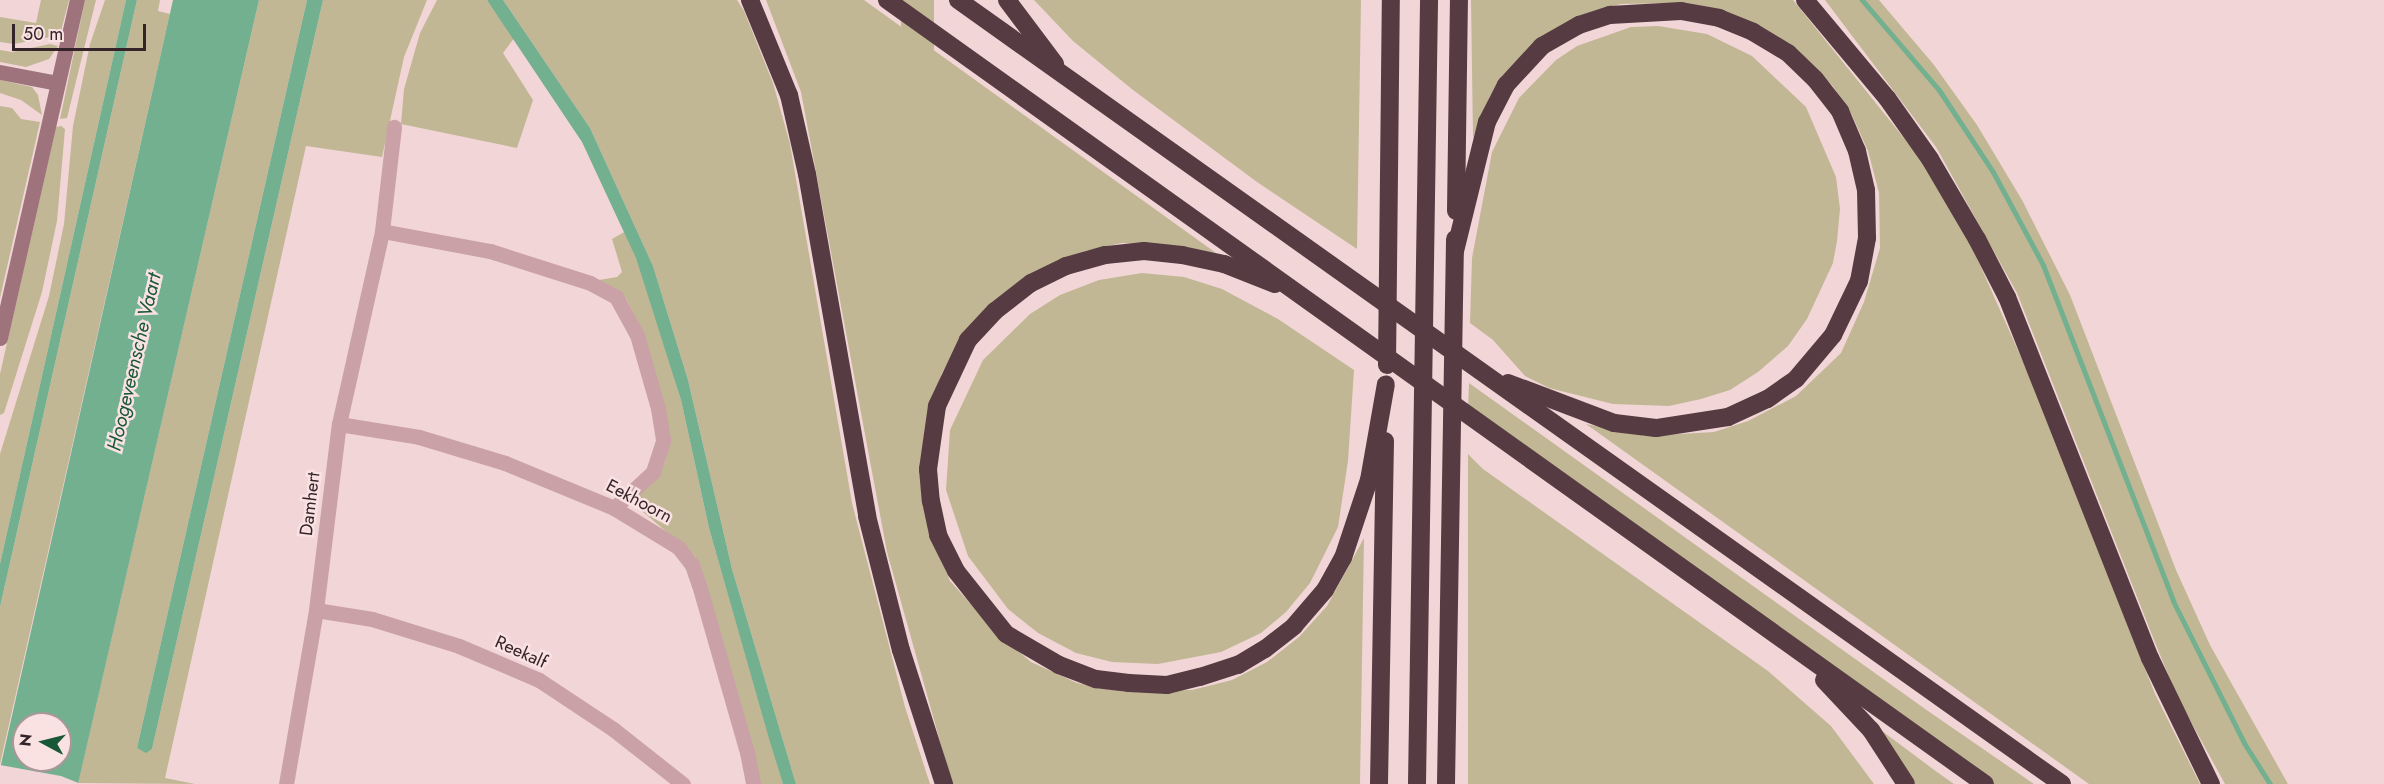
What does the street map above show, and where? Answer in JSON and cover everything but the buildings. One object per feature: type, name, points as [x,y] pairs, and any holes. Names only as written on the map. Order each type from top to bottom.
[{"type":"highway","points":[[750,0],[789,95],[807,174],[867,516],[901,650],[944,784]]},
{"type":"highway","points":[[887,0],[1985,784]]},
{"type":"highway","points":[[958,0],[2062,784]]},
{"type":"highway","points":[[1007,0],[1063,75]]},
{"type":"highway","points":[[1379,784],[1391,0]]},
{"type":"highway","points":[[1417,784],[1429,0]]},
{"type":"highway","points":[[1446,784],[1459,0]]},
{"type":"highway","points":[[1805,0],[1887,98],[1930,159],[1977,239],[2007,297],[2150,658],[2211,784]]},
{"type":"highway","points":[[1455,251],[1484,133],[1506,85],[1542,46],[1579,25],[1610,15],[1681,11],[1719,18],[1753,32],[1788,53],[1815,79],[1840,111],[1857,151],[1866,190],[1866,219],[1859,281],[1833,335],[1796,379],[1767,399],[1728,417],[1656,428],[1614,423],[1484,374]]},
{"type":"highway","points":[[1298,293],[1224,264],[1182,255],[1144,251],[1105,255],[1066,266],[1031,283],[995,311],[968,340],[937,406],[928,469],[931,501],[938,535],[956,571],[1006,634],[1059,665],[1096,679],[1130,683],[1167,685],[1200,677],[1238,665],[1265,650],[1294,626],[1325,590],[1343,558],[1369,480],[1386,384]]},
{"type":"highway","points":[[1792,646],[1871,730],[1906,784]]},
{"type":"street","points":[[0,338],[77,0]]},
{"type":"street","points":[[0,72],[57,83]]},
{"type":"street","name":"Damhert","points":[[286,784],[316,610],[339,424],[382,231],[394,127]]},
{"type":"street","points":[[382,231],[500,254],[590,283],[616,297],[637,334],[658,408],[663,441],[653,472],[614,508]]},
{"type":"street","name":"Eekhoorn","points":[[339,424],[419,437],[463,449],[614,508],[668,538],[692,565],[747,752],[753,784]]},
{"type":"street","name":"Reekalf","points":[[316,610],[372,619],[459,646],[540,680],[613,729],[683,784]]},
{"type":"shaded area","points":[[41,0],[69,0],[60,35],[14,44],[0,42],[0,17],[36,23]]},
{"type":"shaded area","points":[[85,0],[96,0],[67,118],[60,119]]},
{"type":"shaded area","points":[[105,0],[126,0],[0,564],[0,454],[49,296],[64,224],[73,126],[90,44]]},
{"type":"shaded area","points":[[137,0],[160,0],[158,11],[170,14],[0,764],[0,607]]},
{"type":"shaded area","points":[[259,0],[307,0],[137,748],[146,752],[152,749],[323,0],[427,0],[404,57],[382,157],[306,146],[165,778],[195,784],[78,783]]},
{"type":"shaded area","points":[[437,0],[487,0],[515,37],[503,53],[533,100],[517,148],[401,124],[404,89],[420,33]]},
{"type":"shaded area","points":[[503,0],[737,0],[744,11],[773,83],[790,144],[852,503],[905,707],[930,784],[796,784],[732,569],[688,380],[653,266],[590,128]]},
{"type":"shaded area","points":[[766,0],[864,0],[1216,253],[1176,246],[1122,243],[1085,251],[1036,271],[962,336],[942,373],[923,433],[918,471],[922,509],[950,581],[997,633],[1031,662],[1077,683],[1124,692],[1192,690],[1232,680],[1267,662],[1299,637],[1327,606],[1364,538],[1360,784],[952,784],[887,552],[801,92]]},
{"type":"shaded area","points":[[901,0],[934,0],[934,560],[901,560]]},
{"type":"shaded area","points":[[1034,0],[1361,0],[1357,249],[1257,182],[1133,90],[1073,41]]},
{"type":"shaded area","points":[[1471,0],[1793,0],[1928,168],[1964,229],[2032,382],[2155,694],[2200,784],[2089,784],[1586,424],[1646,436],[1714,432],[1748,421],[1796,396],[1841,353],[1864,302],[1880,248],[1879,193],[1868,151],[1852,115],[1832,85],[1790,46],[1765,29],[1737,17],[1707,7],[1676,3],[1621,4],[1594,11],[1547,34],[1526,50],[1490,96],[1473,138]]},
{"type":"shaded area","points":[[1825,0],[1879,0],[1934,65],[1977,125],[2022,200],[2070,295],[2176,570],[2210,645],[2288,784],[2225,784],[2178,698],[2017,293],[1936,147]]},
{"type":"shaded area","points":[[1658,26],[1707,34],[1752,56],[1806,107],[1836,177],[1840,209],[1837,241],[1833,263],[1807,319],[1788,346],[1758,372],[1730,390],[1701,399],[1669,406],[1613,404],[1549,388],[1525,376],[1493,340],[1470,323],[1472,258],[1492,152],[1519,98],[1556,60],[1577,46],[1631,27]]},
{"type":"shaded area","points":[[50,44],[58,46],[49,59],[26,67],[0,62],[0,50],[12,52]]},
{"type":"shaded area","points":[[0,80],[32,87],[38,95],[42,115],[21,100],[0,93]]},
{"type":"shaded area","points":[[0,106],[12,108],[21,119],[40,122],[0,298]]},
{"type":"shaded area","points":[[61,126],[65,129],[57,221],[42,292],[4,413],[0,415],[0,374],[56,127]]},
{"type":"shaded area","points":[[626,231],[647,286],[681,400],[709,528],[783,784],[759,784],[750,737],[695,556],[636,506],[638,496],[665,462],[668,445],[639,324],[626,299],[599,280],[617,277],[622,272],[612,239]]},
{"type":"shaded area","points":[[1142,273],[1184,277],[1222,289],[1278,319],[1354,370],[1348,461],[1338,527],[1310,583],[1286,612],[1261,633],[1221,652],[1158,664],[1112,662],[1076,653],[1038,633],[1008,609],[968,556],[946,490],[950,430],[983,360],[1030,314],[1060,295],[1099,280]]},
{"type":"shaded area","points":[[1469,383],[1928,711],[2034,784],[1991,784],[1468,409]]},
{"type":"shaded area","points":[[1468,454],[1483,469],[1768,671],[1831,726],[1874,784],[1468,784]]},
{"type":"shaded area","points":[[1882,731],[1937,772],[1954,784],[1913,784]]},
{"type":"water","points":[[126,0],[137,0],[0,607],[0,564]]},
{"type":"water","name":"Hoogeveensche Vaart","points":[[173,0],[259,0],[78,784],[0,784],[0,769],[12,716],[12,772],[72,772],[72,712],[13,712]]},
{"type":"water","points":[[307,0],[323,0],[152,749],[146,753],[137,748]]},
{"type":"water","points":[[487,0],[503,0],[590,128],[653,266],[688,380],[732,569],[796,784],[783,784],[770,742],[709,528],[681,400],[636,258],[582,142]]},
{"type":"pier","points":[[0,765],[12,767],[12,772],[39,772],[61,776],[81,784],[0,784]]},
{"type":"waterway","points":[[1862,0],[1939,90],[1993,172],[2043,265],[2173,601],[2244,743],[2270,784]]}]
